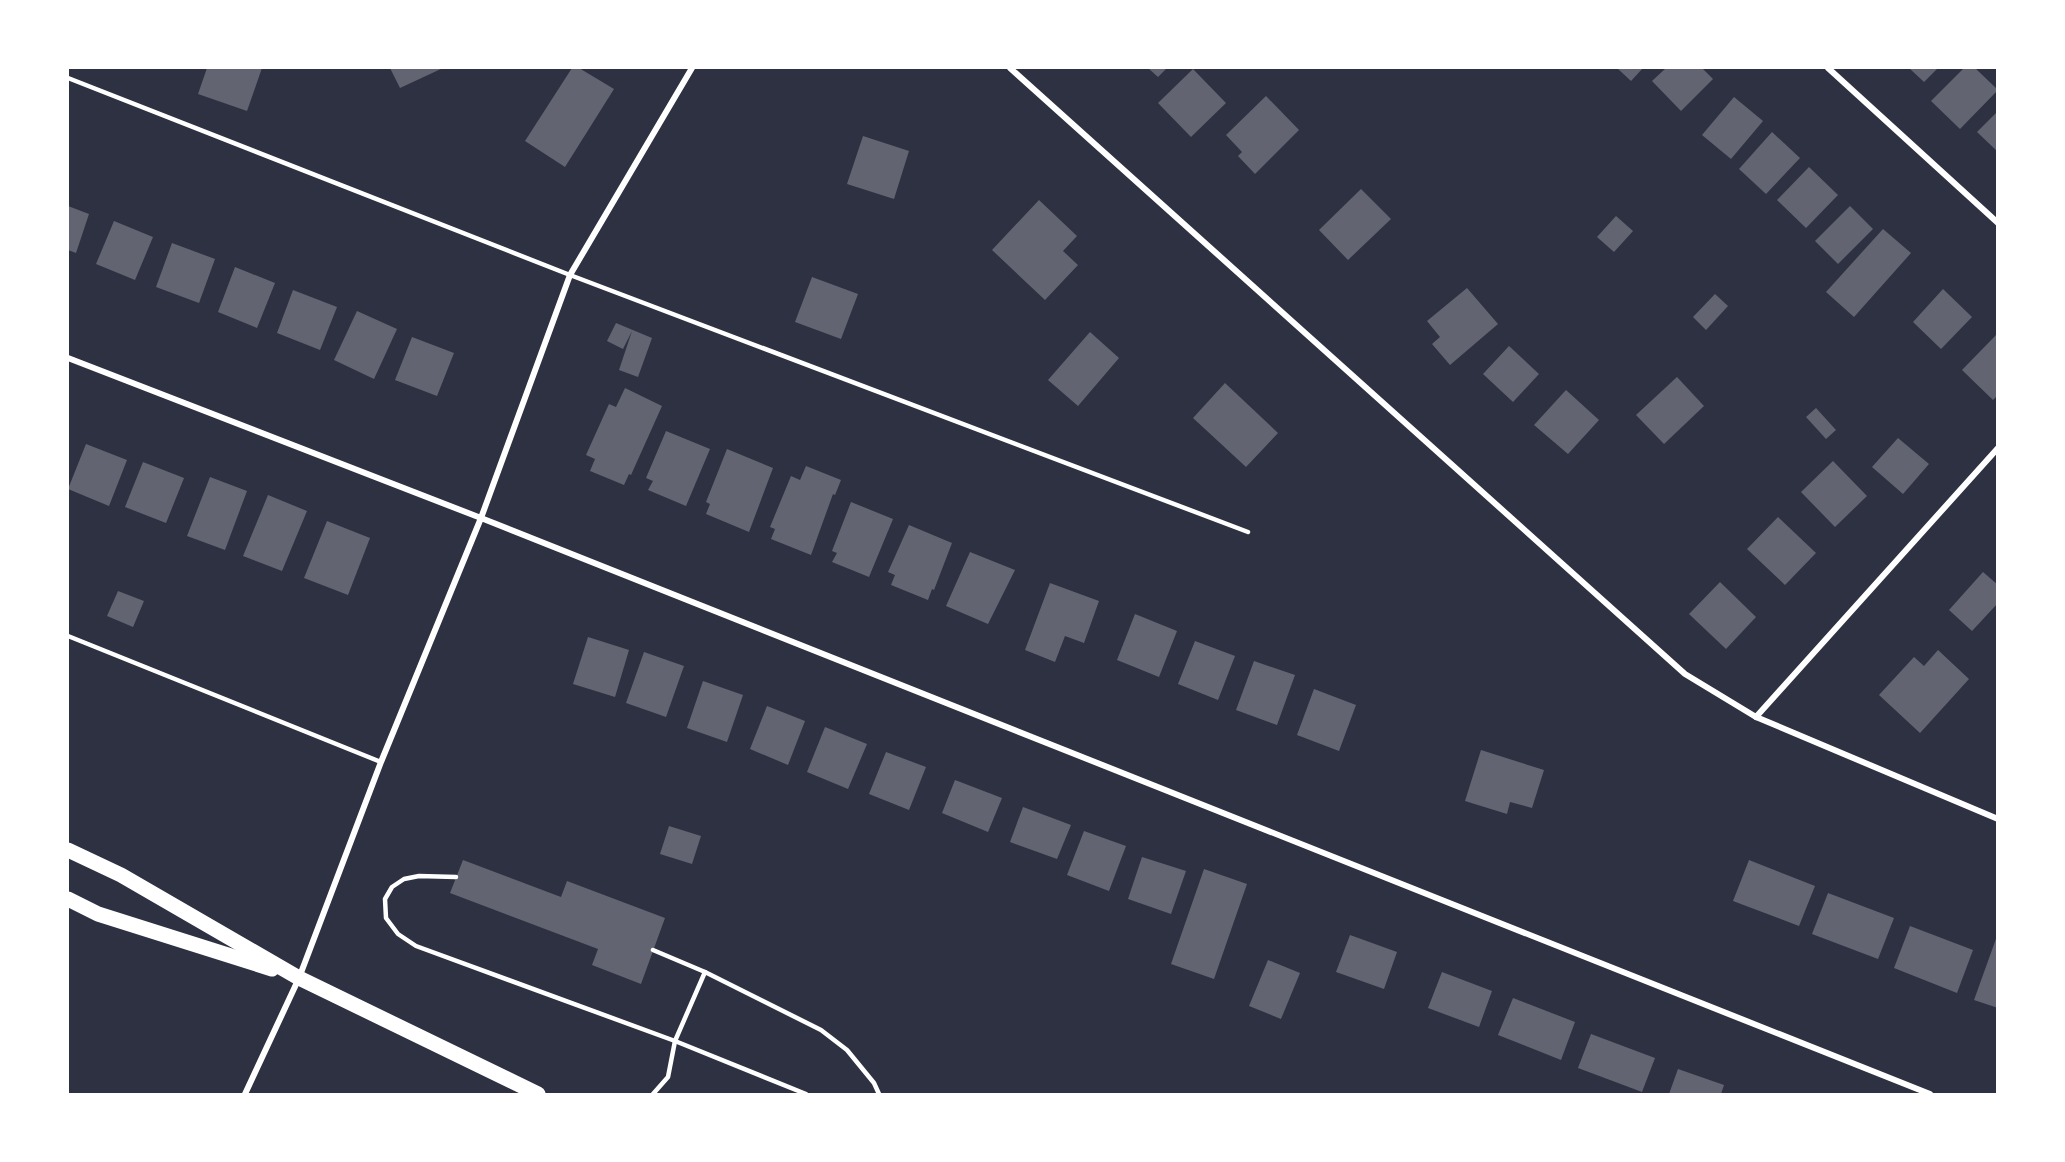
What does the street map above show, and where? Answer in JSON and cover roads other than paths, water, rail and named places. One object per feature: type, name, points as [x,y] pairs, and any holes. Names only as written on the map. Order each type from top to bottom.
[{"type":"main road","points":[[68,850],[121,875],[299,978],[538,1095]]},
{"type":"main road","points":[[68,899],[99,914],[299,978]]},
{"type":"street","points":[[245,1095],[299,978],[381,762],[481,518],[570,275],[692,68]]},
{"type":"street","points":[[1010,68],[1686,674],[1756,717],[1998,819]]},
{"type":"street","points":[[1828,68],[1998,224]]},
{"type":"street","points":[[68,358],[481,518],[1930,1095]]},
{"type":"street","points":[[1756,717],[1998,448]]},
{"type":"lane","points":[[68,78],[570,275],[1248,532]]},
{"type":"lane","points":[[68,636],[381,762]]},
{"type":"lane","points":[[456,877],[419,876],[404,879],[392,887],[385,899],[386,918],[398,934],[416,946],[675,1041],[806,1095]]},
{"type":"lane","points":[[653,950],[705,972],[821,1030],[847,1050],[874,1083],[879,1095]]},
{"type":"lane","points":[[653,1095],[668,1077],[675,1041],[705,972]]}]
